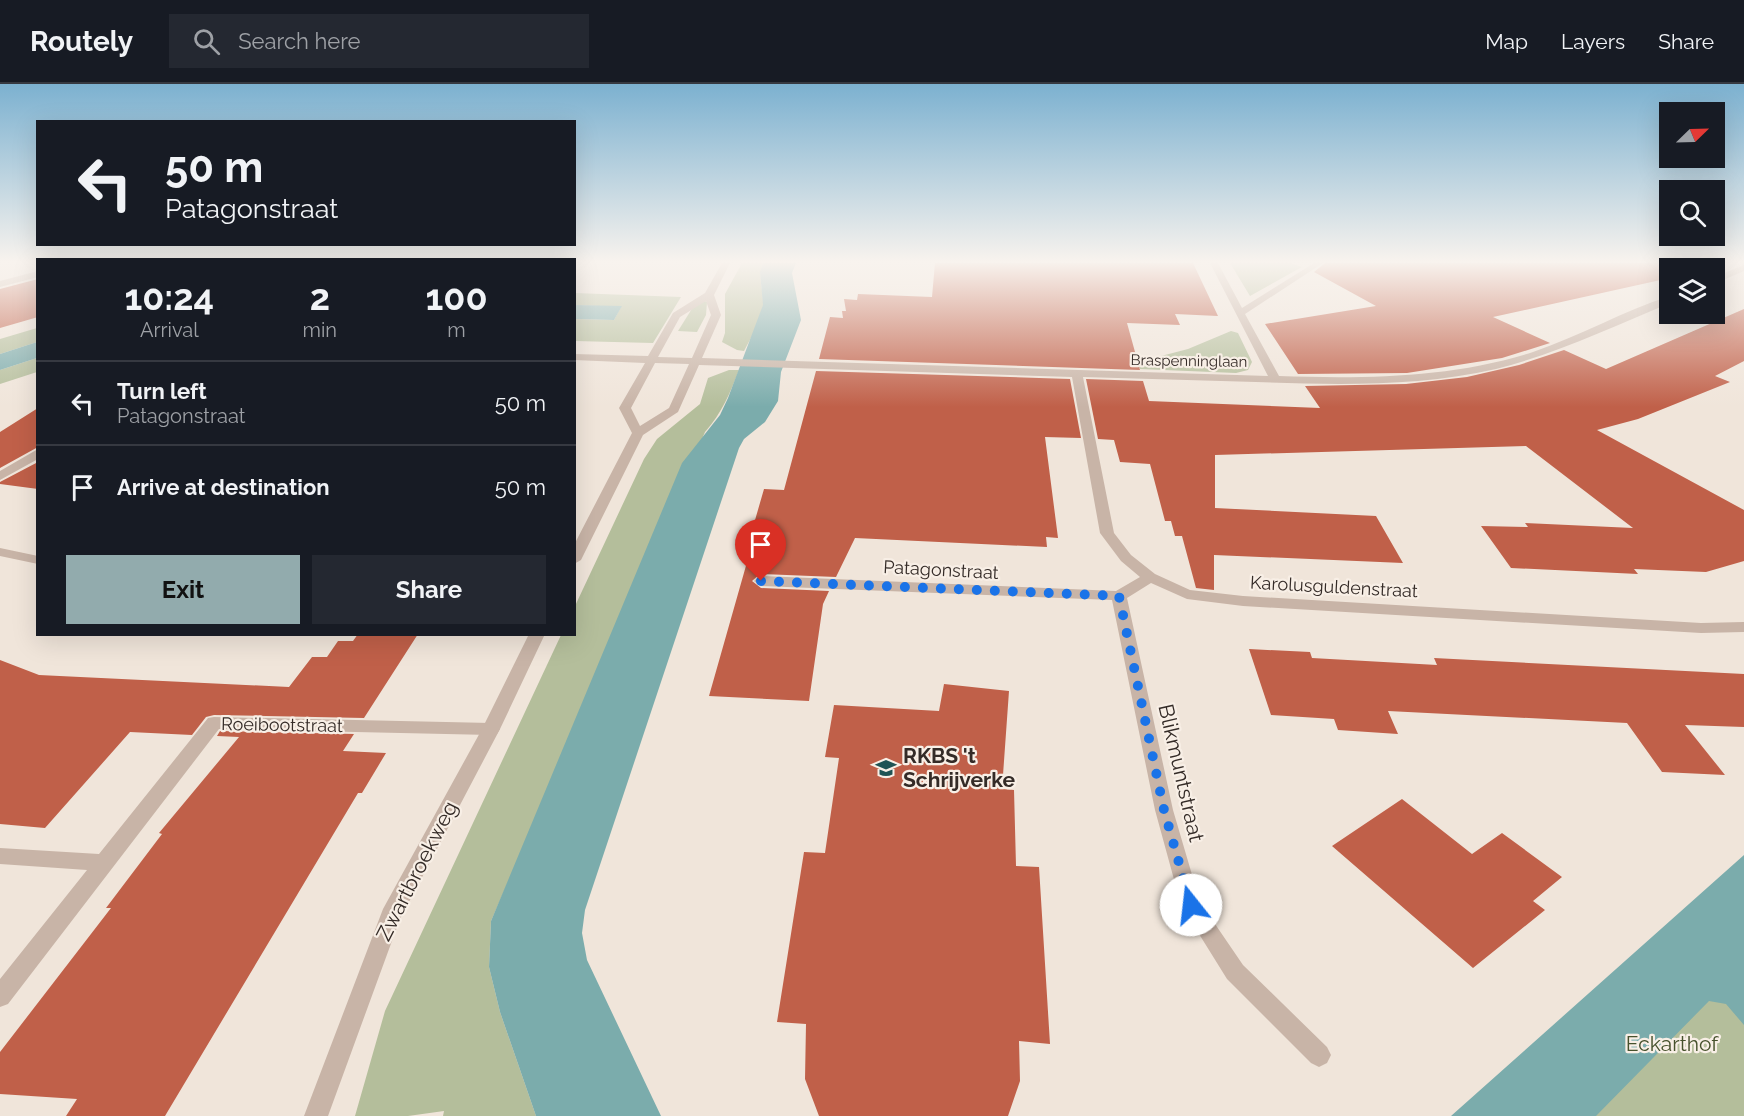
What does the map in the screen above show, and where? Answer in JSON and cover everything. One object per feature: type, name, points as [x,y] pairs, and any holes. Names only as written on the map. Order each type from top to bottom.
[{"type":"street","points":[[638,433],[625,408],[676,315],[683,311]]},
{"type":"street","points":[[576,556],[638,433],[674,410],[716,315],[715,311]]},
{"type":"street","points":[[1243,311],[1240,313],[1274,378]]},
{"type":"street","name":"Braspenninglaan","points":[[576,357],[786,362],[1077,374],[1352,380],[1419,377],[1493,366],[1555,347],[1641,311]]},
{"type":"street","name":"Karolusguldenstraat","points":[[1077,374],[1107,533],[1126,558],[1150,577],[1187,594],[1243,601],[1689,627],[1744,627]]},
{"type":"street","points":[[0,476],[36,454]]},
{"type":"street","points":[[0,552],[36,560]]},
{"type":"street","points":[[1119,596],[1150,577]]},
{"type":"street","name":"Patagonstraat","points":[[761,581],[1119,596]]},
{"type":"street","name":"Blikmuntstraat","points":[[1119,596],[1164,810],[1191,905],[1235,972],[1319,1055]]},
{"type":"street","name":"Zwartbroekweg","points":[[316,1116],[390,916],[490,729],[536,636]]},
{"type":"street","name":"Roeibootstraat","points":[[0,996],[214,723],[490,729]]},
{"type":"street","points":[[0,856],[106,863]]},
{"type":"green space","points":[[619,311],[672,311],[653,343],[576,341],[576,319],[614,320]]},
{"type":"green space","points":[[690,311],[706,311],[697,332],[678,331]]},
{"type":"green space","points":[[725,311],[762,311],[756,329],[744,351],[722,342],[725,333]]},
{"type":"green space","points":[[36,328],[36,342],[0,354],[0,339]]},
{"type":"green space","points":[[1231,331],[1238,333],[1252,362],[1248,370],[1236,373],[1140,369],[1138,362],[1188,349]]},
{"type":"green space","points":[[36,358],[36,372],[0,384],[0,370]]},
{"type":"green space","points":[[729,370],[739,370],[721,410],[705,432],[491,921],[489,967],[500,1012],[536,1116],[443,1116],[444,1111],[408,1116],[355,1116],[385,1011],[561,636],[576,636],[576,604],[644,459],[657,439],[700,404],[708,378]]},
{"type":"green space","name":"Eckarthof","points":[[1744,880],[1744,1116],[1492,1116]]},
{"type":"water","points":[[576,311],[619,311],[614,320],[576,319]]},
{"type":"water","points":[[761,311],[799,311],[801,320],[781,372],[778,401],[765,422],[744,439],[739,448],[585,910],[582,933],[587,960],[661,1116],[536,1116],[500,1012],[489,967],[491,921],[682,463],[720,415]]},
{"type":"water","points":[[36,342],[36,358],[0,370],[0,354]]},
{"type":"water","name":"Eckarthof","points":[[1744,855],[1744,1025],[1726,1004],[1709,1001],[1596,1116],[1451,1116]]},
{"type":"building","points":[[0,311],[36,311],[36,318],[0,328]]},
{"type":"building","points":[[842,311],[1216,311],[1218,316],[1175,314],[1180,325],[1127,323],[1140,370],[819,359],[830,317],[843,318]]},
{"type":"building","points":[[1344,311],[1519,311],[1493,317],[1550,343],[1502,358],[1407,373],[1298,374],[1265,324]]},
{"type":"building","points":[[1744,311],[1744,361],[1715,376],[1730,382],[1638,419],[1597,430],[1744,510],[1744,561],[1706,572],[1634,569],[1638,574],[1511,568],[1481,526],[1528,527],[1525,523],[1633,528],[1526,446],[1215,455],[1215,508],[1376,516],[1403,563],[1214,555],[1214,590],[1196,588],[1182,536],[1175,536],[1171,521],[1165,521],[1150,464],[1120,462],[1114,440],[1098,439],[1086,379],[1143,381],[1149,401],[1320,408],[1305,386],[1406,384],[1467,377],[1519,365],[1564,350],[1606,369],[1710,324],[1725,324],[1725,317]]},
{"type":"building","points":[[816,371],[1070,379],[1081,438],[1045,437],[1058,538],[1046,537],[1047,547],[855,538],[836,577],[760,574],[752,581],[761,588],[829,591],[823,604],[809,701],[709,696],[755,534],[751,534],[764,489],[784,490]]},
{"type":"building","points":[[36,409],[36,448],[0,468],[0,432]]},
{"type":"building","points":[[36,463],[36,489],[0,484]]},
{"type":"building","points":[[357,636],[417,636],[364,718],[214,715],[206,717],[192,735],[130,732],[45,828],[0,824],[0,660],[39,675],[289,687],[312,657],[327,657],[338,641],[353,641]]},
{"type":"building","points":[[1249,649],[1310,652],[1312,658],[1437,665],[1434,658],[1744,674],[1744,727],[1685,725],[1725,775],[1662,772],[1627,723],[1388,711],[1398,734],[1338,730],[1334,719],[1271,715]]},
{"type":"building","points":[[944,684],[1009,691],[1002,789],[1014,790],[1016,866],[1039,867],[1050,1044],[1019,1041],[1020,1081],[1008,1116],[819,1116],[805,1079],[806,1024],[777,1022],[804,852],[825,853],[839,758],[825,757],[834,705],[939,711]]},
{"type":"building","points":[[220,731],[354,734],[343,751],[386,753],[362,793],[358,793],[165,1116],[66,1116],[77,1099],[0,1094],[0,1052],[111,908],[106,908],[162,834],[159,833],[239,737],[217,736]]},
{"type":"building","points":[[1402,799],[1472,854],[1502,833],[1562,877],[1533,901],[1545,910],[1473,968],[1332,846]]},
{"type":"place","name":"RKBS 't Schrijverke","points":[[886,768]]},
{"type":"route","points":[[761,581],[1119,596],[1164,810],[1191,905]]}]
